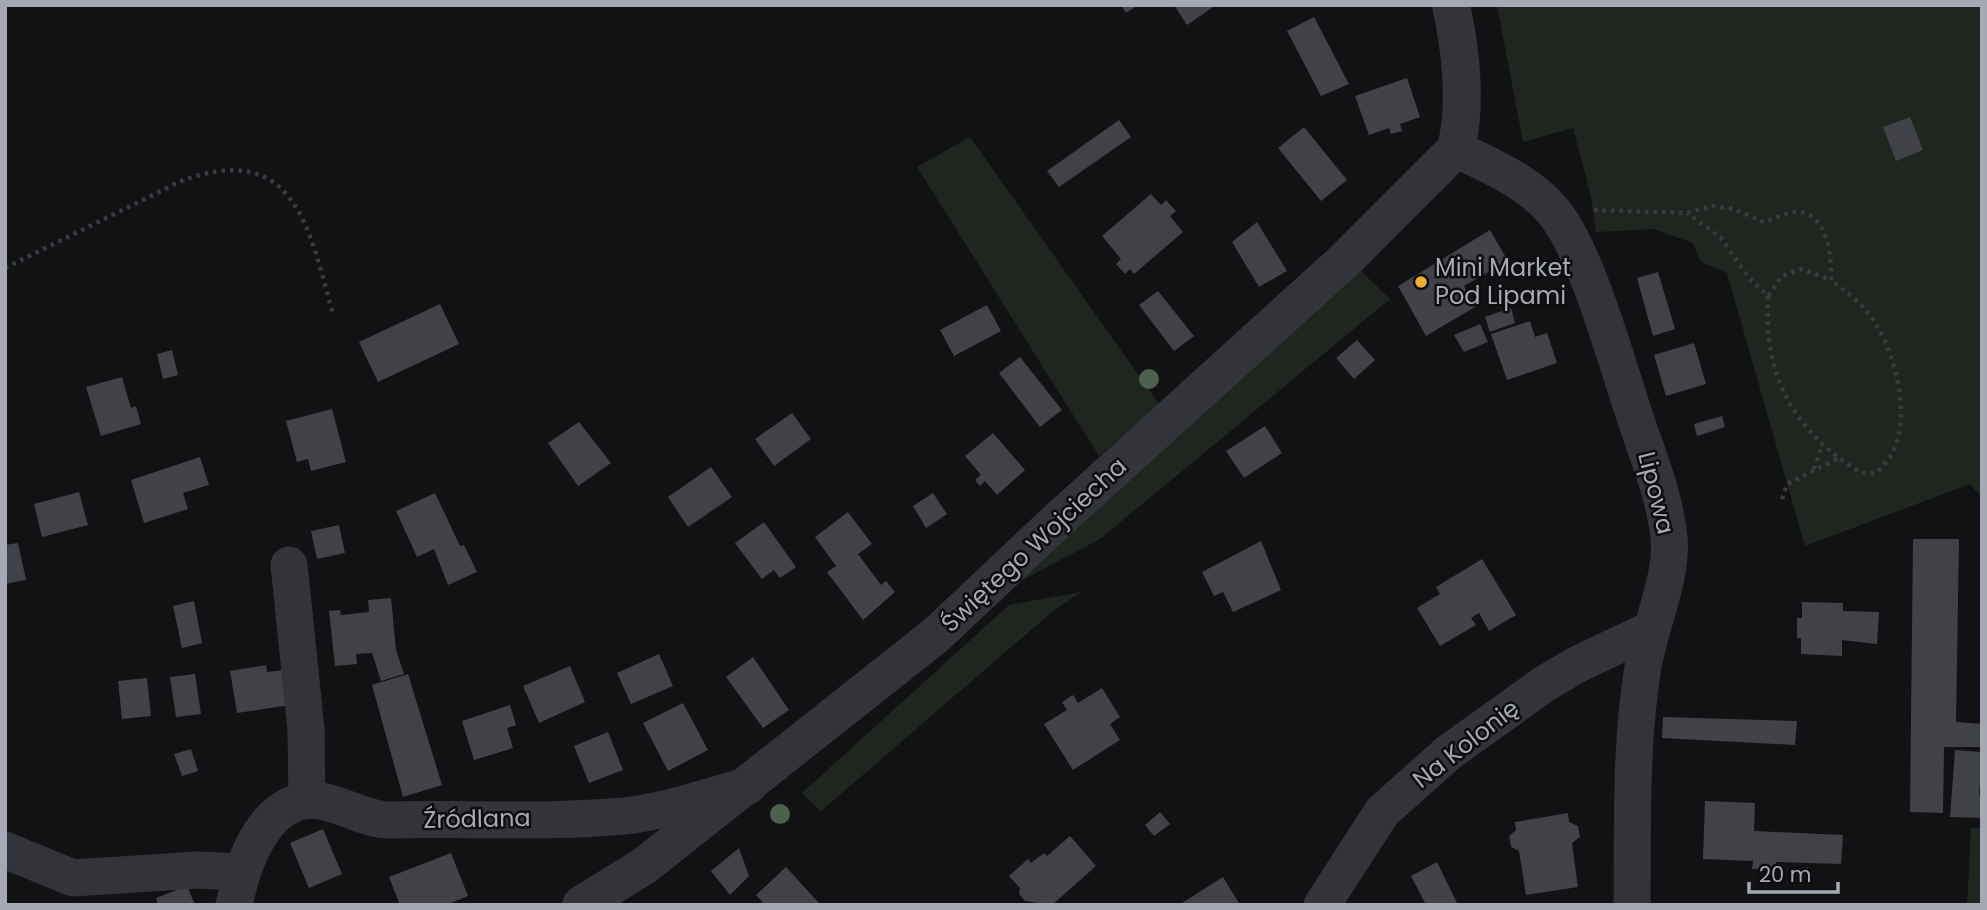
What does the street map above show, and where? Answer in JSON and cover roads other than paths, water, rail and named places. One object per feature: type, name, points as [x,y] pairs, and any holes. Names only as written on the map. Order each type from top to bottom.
[{"type":"street","points":[[1451,5],[1458,37],[1461,74],[1460,131],[1456,149]]},
{"type":"street","name":"Lipowa","points":[[1456,149],[1523,183],[1553,211],[1567,231],[1587,281],[1663,502],[1670,540],[1666,571],[1642,669],[1633,774],[1632,905]]},
{"type":"street","name":"Świętego Wojciecha","points":[[581,905],[644,866],[749,786],[956,618],[1056,522],[1345,260],[1456,149]]},
{"type":"street","points":[[5,850],[73,878],[198,870],[237,888],[269,822],[288,806],[307,799],[306,729],[289,565]]},
{"type":"street","name":"Na Kolonię","points":[[1322,905],[1382,812],[1448,753],[1544,684],[1578,664],[1650,630]]},
{"type":"street","name":"Źródlana","points":[[307,799],[331,803],[385,820],[571,818],[626,816],[749,786]]},
{"type":"place","name":"Mini Market Pod Lipami","points":[[1421,282]]}]
